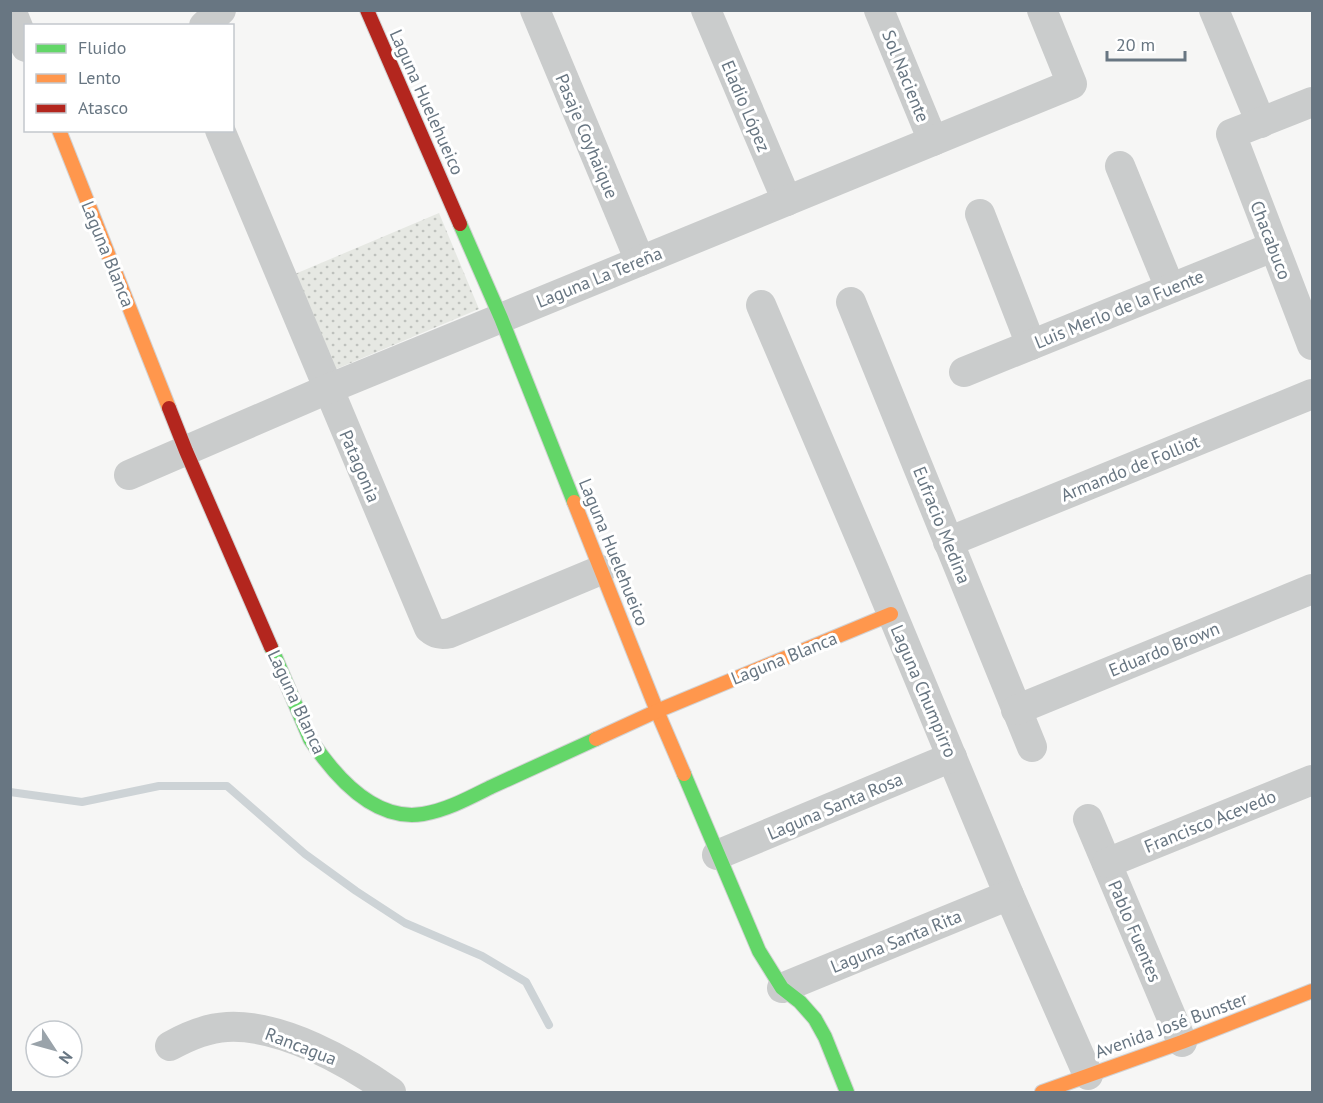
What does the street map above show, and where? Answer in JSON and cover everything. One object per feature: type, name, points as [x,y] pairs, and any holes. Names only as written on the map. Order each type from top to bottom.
[{"type":"street","points":[[11,10],[24,42]]},
{"type":"street","points":[[206,24],[221,10]]},
{"type":"street","name":"Laguna Huelehueico","points":[[367,10],[501,318],[657,711],[759,951],[782,988],[800,1002],[815,1019],[825,1037],[847,1092]]},
{"type":"street","name":"Pasaje Coyhaique","points":[[535,10],[640,261]]},
{"type":"street","name":"Eladio López","points":[[706,10],[786,201]]},
{"type":"street","name":"Sol Naciente","points":[[879,10],[933,141]]},
{"type":"street","name":"Laguna La Tereña","points":[[129,475],[328,389],[1072,84],[1042,10]]},
{"type":"street","points":[[1214,10],[1261,123],[1312,102]]},
{"type":"street","name":"Chacabuco","points":[[1261,123],[1231,134],[1312,345]]},
{"type":"street","name":"Laguna Blanca","points":[[59,132],[186,450],[310,739],[330,768],[355,791],[369,800],[392,811],[415,815],[449,807],[657,711],[891,614]]},
{"type":"street","name":"Patagonia","points":[[221,132],[429,628],[442,635],[450,633],[602,570]]},
{"type":"street","points":[[1119,166],[1170,288]]},
{"type":"street","points":[[980,214],[1031,345]]},
{"type":"street","name":"Luis Merlo de la Fuente","points":[[964,372],[1273,247]]},
{"type":"street","name":"Eufracio Medina","points":[[851,302],[1032,747]]},
{"type":"street","name":"Laguna Chumpirro","points":[[761,305],[1009,895],[1089,1075]]},
{"type":"street","name":"Armando de Folliot","points":[[948,542],[1312,394]]},
{"type":"street","name":"Eduardo Brown","points":[[1016,710],[1312,589]]},
{"type":"street","name":"Laguna Santa Rosa","points":[[717,855],[952,757]]},
{"type":"street","name":"Francisco Acevedo","points":[[1107,863],[1312,780]]},
{"type":"street","name":"Pablo Fuentes","points":[[1088,819],[1182,1042]]},
{"type":"street","name":"Laguna Santa Rita","points":[[782,988],[1009,895]]},
{"type":"street","name":"Avenida José Bunster","points":[[1042,1092],[1312,992]]},
{"type":"street","name":"Rancagua","points":[[170,1046],[188,1036],[226,1027],[268,1031],[336,1058],[391,1092]]},
{"type":"shaded area","points":[[439,213],[479,309],[334,370],[295,274]]},
{"type":"waterway","points":[[10,792],[82,802],[159,786],[227,786],[305,854],[356,891],[405,923],[482,956],[526,982],[549,1025]]},
{"type":"traffic: fast","points":[[460,224],[501,318],[574,502]]},
{"type":"traffic: fast","points":[[271,647],[310,739],[343,781],[357,793],[388,811],[405,815],[441,810],[596,739]]},
{"type":"traffic: fast","points":[[684,774],[759,951],[782,988],[800,1002],[815,1019],[825,1037],[847,1092]]},
{"type":"traffic: slow","points":[[60,132],[169,408]]},
{"type":"traffic: slow","points":[[574,502],[684,774]]},
{"type":"traffic: slow","points":[[596,739],[657,711],[891,614]]},
{"type":"traffic: slow","points":[[1042,1092],[1182,1042],[1312,991]]},
{"type":"traffic: jam","points":[[367,10],[460,224]]},
{"type":"traffic: jam","points":[[169,408],[271,647]]}]
